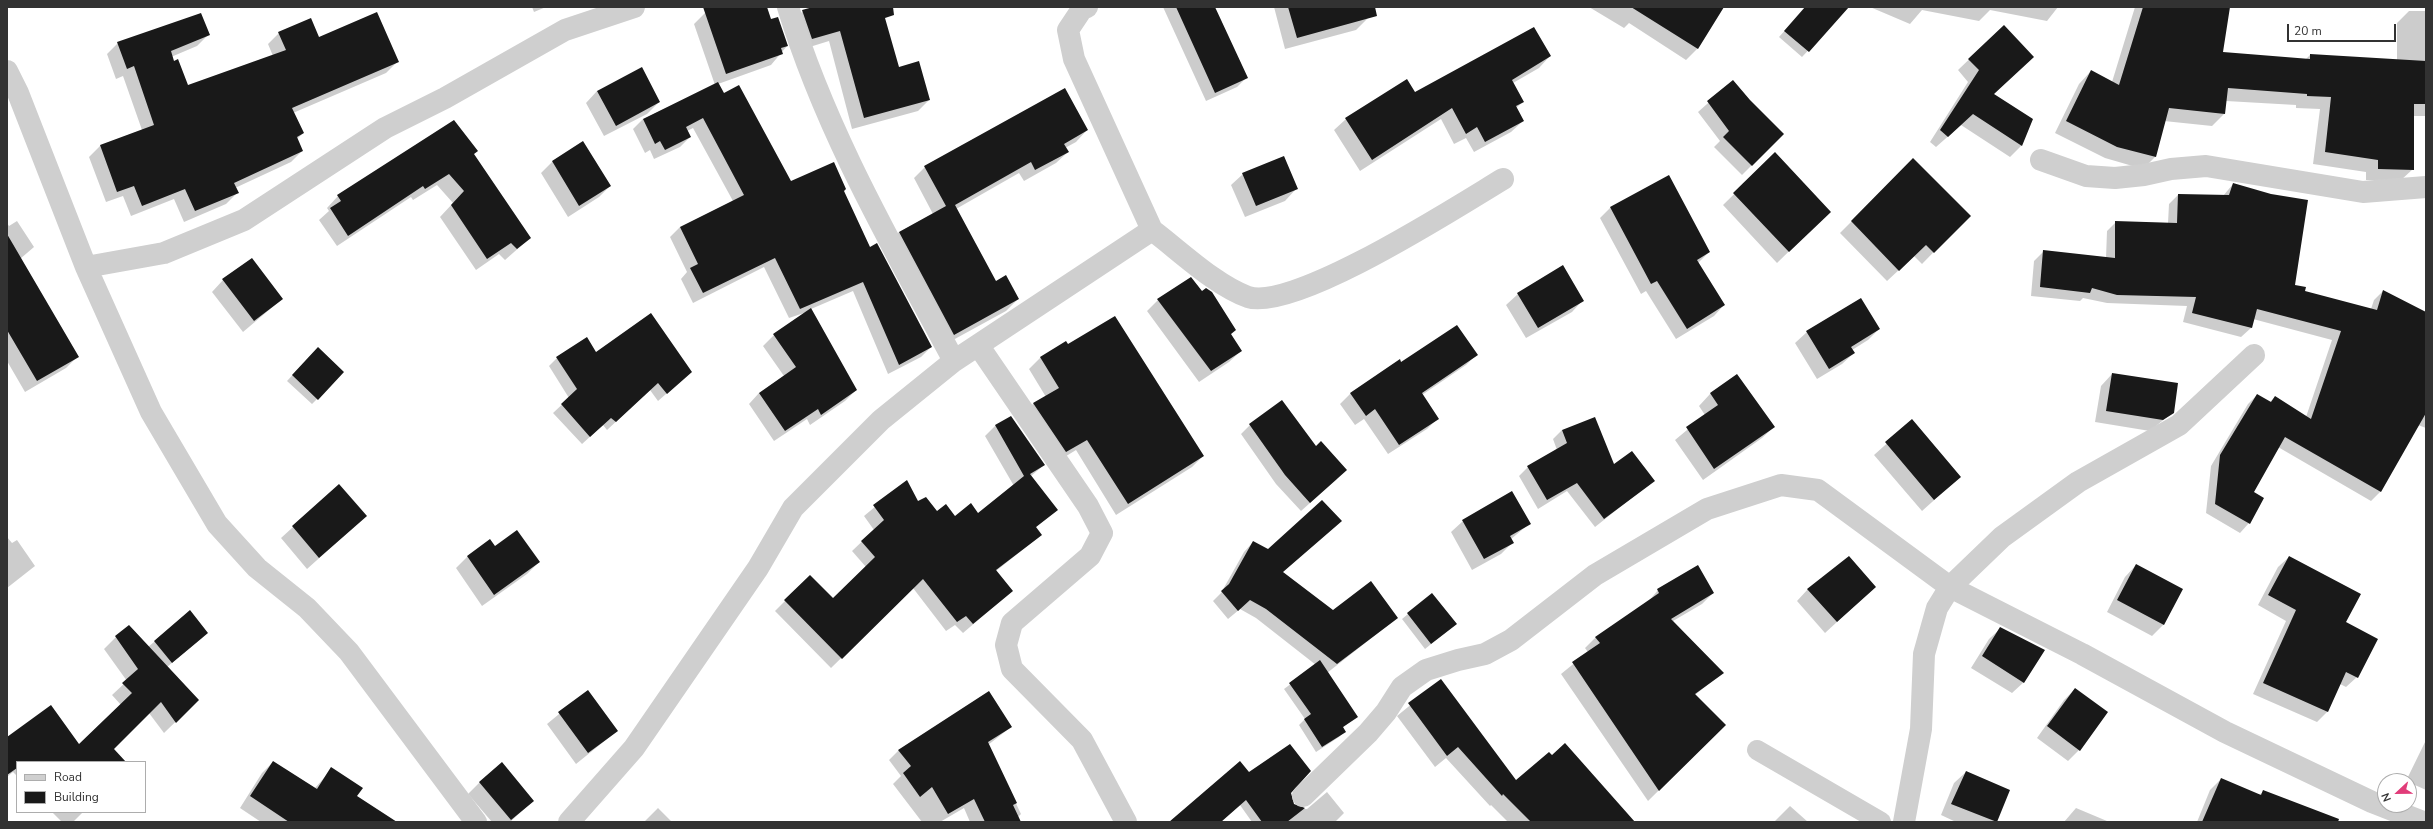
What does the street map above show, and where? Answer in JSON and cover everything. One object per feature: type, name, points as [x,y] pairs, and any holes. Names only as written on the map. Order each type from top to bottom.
[{"type":"street","points":[[86,268],[164,254],[244,220],[385,128],[445,98],[565,30],[634,7]]},
{"type":"street","points":[[788,7],[798,41],[827,111],[870,204],[954,362]]},
{"type":"street","points":[[1087,7],[1082,9],[1068,30],[1074,59],[1152,230],[1228,288],[1250,297],[1272,299],[1300,290],[1395,244],[1502,179]]},
{"type":"street","points":[[7,71],[18,93],[86,268],[151,412],[217,524],[257,568],[307,608],[349,652],[476,822]]},
{"type":"street","points":[[2041,160],[2086,176],[2115,178],[2144,175],[2172,169],[2206,166],[2363,192],[2426,187]]},
{"type":"street","points":[[569,822],[634,748],[758,568],[794,508],[881,420],[954,362],[1152,230]]},
{"type":"street","points":[[978,345],[1088,506],[1102,533],[1090,556],[1012,623],[1006,644],[1012,669],[1082,740],[1126,822]]},
{"type":"street","points":[[1904,822],[1921,729],[1924,654],[1936,608],[1950,587],[2002,538],[2078,482],[2179,425],[2254,355]]},
{"type":"street","points":[[1302,796],[1368,733],[1386,712],[1402,687],[1426,670],[1458,660],[1485,654],[1511,640],[1595,575],[1707,509],[1781,485],[1818,490],[1950,587],[2082,654],[2226,732],[2372,802],[2423,822]]},
{"type":"lane","points":[[1757,750],[1881,822]]},
{"type":"building","points":[[703,7],[767,7],[771,19],[778,17],[788,46],[781,48],[783,54],[726,74]]},
{"type":"building","points":[[813,7],[893,7],[894,15],[885,18],[899,67],[919,61],[930,100],[864,118],[840,31],[812,39],[802,10]]},
{"type":"building","points":[[1176,7],[1215,7],[1248,78],[1215,93]]},
{"type":"building","points":[[1288,7],[1375,7],[1377,16],[1297,38]]},
{"type":"building","points":[[1631,7],[1724,7],[1698,49]]},
{"type":"building","points":[[1805,7],[1849,7],[1809,52],[1784,31]]},
{"type":"building","points":[[2143,7],[2230,7],[2223,52],[2310,59],[2310,54],[2426,61],[2426,104],[2414,104],[2414,170],[2378,169],[2378,160],[2325,152],[2331,97],[2228,88],[2225,114],[2169,108],[2156,157],[2117,147],[2066,121],[2091,70],[2119,85]]},
{"type":"building","points":[[377,12],[399,62],[292,108],[304,133],[297,137],[303,151],[234,183],[239,193],[195,211],[185,189],[142,206],[134,186],[117,192],[100,145],[154,125],[134,66],[127,69],[117,42],[201,13],[210,35],[171,51],[174,61],[178,59],[188,85],[286,50],[278,32],[311,18],[319,37]]},
{"type":"building","points":[[2004,25],[2034,57],[1994,94],[2033,119],[2022,146],[1973,114],[1948,137],[1940,130],[1979,70],[1968,59]]},
{"type":"building","points":[[1534,27],[1551,56],[1512,80],[1524,102],[1516,106],[1524,121],[1485,142],[1477,127],[1466,134],[1452,108],[1372,160],[1345,118],[1407,79],[1415,92]]},
{"type":"building","points":[[642,67],[660,102],[616,126],[597,91]]},
{"type":"building","points":[[1733,80],[1750,100],[1784,134],[1752,166],[1723,137],[1729,131],[1707,101]]},
{"type":"building","points":[[718,82],[724,93],[739,85],[791,181],[834,162],[846,189],[844,191],[870,247],[877,243],[932,347],[899,365],[863,282],[800,309],[775,258],[703,293],[690,268],[698,264],[680,227],[744,195],[703,118],[686,127],[691,137],[665,150],[660,141],[655,144],[643,119]]},
{"type":"building","points":[[1065,88],[1088,130],[1064,144],[1069,152],[1035,170],[1031,162],[955,205],[996,281],[1006,275],[1019,299],[954,335],[899,232],[946,206],[924,166]]},
{"type":"building","points":[[454,120],[478,151],[474,154],[531,238],[517,249],[511,243],[487,259],[451,205],[464,191],[449,174],[425,189],[423,186],[348,236],[330,208],[341,201],[337,195]]},
{"type":"building","points":[[583,141],[611,186],[579,206],[552,161]]},
{"type":"building","points":[[1775,152],[1831,212],[1789,252],[1733,193]]},
{"type":"building","points":[[1284,156],[1298,189],[1256,206],[1242,173]]},
{"type":"building","points":[[1913,158],[1971,216],[1934,253],[1926,245],[1899,271],[1851,221]]},
{"type":"building","points":[[1669,175],[1710,252],[1697,260],[1725,305],[1687,329],[1657,281],[1651,284],[1610,207]]},
{"type":"building","points":[[2233,183],[2271,194],[2308,200],[2295,285],[2306,287],[2305,291],[2377,310],[2383,290],[2426,312],[2426,413],[2381,492],[2285,437],[2254,492],[2264,498],[2250,524],[2215,504],[2220,455],[2257,394],[2271,402],[2275,396],[2311,419],[2341,331],[2257,309],[2252,328],[2192,313],[2196,297],[2117,295],[2092,288],[2090,293],[2040,287],[2043,250],[2115,258],[2115,221],[2177,223],[2178,194],[2229,195]]},
{"type":"building","points":[[7,234],[79,357],[37,381],[7,330]]},
{"type":"building","points":[[252,258],[283,299],[254,321],[222,279]]},
{"type":"building","points":[[1563,265],[1584,301],[1538,328],[1517,293]]},
{"type":"building","points":[[1191,277],[1202,291],[1206,288],[1212,292],[1236,330],[1231,334],[1242,351],[1211,371],[1157,299]]},
{"type":"building","points":[[1861,298],[1880,329],[1851,347],[1855,353],[1829,369],[1806,331]]},
{"type":"building","points":[[811,308],[857,390],[821,415],[818,409],[785,431],[759,393],[796,367],[773,334]]},
{"type":"building","points":[[651,313],[692,372],[667,394],[658,383],[616,422],[611,418],[590,437],[561,404],[577,389],[556,357],[587,337],[596,352]]},
{"type":"building","points":[[1115,316],[1204,456],[1128,504],[1087,440],[1066,452],[1033,403],[1059,388],[1040,357],[1066,341],[1068,344]]},
{"type":"building","points":[[1457,325],[1478,355],[1422,393],[1439,419],[1399,445],[1375,409],[1366,416],[1350,393],[1400,359],[1401,362]]},
{"type":"building","points":[[318,347],[344,372],[318,400],[292,375]]},
{"type":"building","points":[[2112,373],[2178,383],[2174,413],[2163,420],[2106,411]]},
{"type":"building","points":[[1737,374],[1775,427],[1714,469],[1686,427],[1718,405],[1710,393]]},
{"type":"building","points":[[1282,400],[1316,446],[1321,441],[1347,470],[1310,503],[1285,475],[1249,424]]},
{"type":"building","points":[[1011,416],[1045,465],[1030,474],[1058,510],[1036,527],[1042,535],[996,570],[1013,591],[973,624],[966,616],[957,622],[923,579],[842,659],[784,600],[810,575],[833,598],[875,557],[861,541],[884,520],[873,505],[907,480],[918,501],[926,497],[937,511],[946,504],[955,516],[971,503],[978,513],[1024,476],[995,425]]},
{"type":"building","points":[[1595,417],[1614,464],[1632,451],[1655,481],[1604,519],[1577,483],[1547,500],[1527,466],[1567,443],[1562,430]]},
{"type":"building","points":[[1912,419],[1961,477],[1934,500],[1885,442]]},
{"type":"building","points":[[339,484],[367,516],[319,558],[292,526]]},
{"type":"building","points":[[1512,491],[1531,524],[1510,536],[1514,543],[1484,559],[1462,520]]},
{"type":"building","points":[[1322,500],[1342,521],[1283,572],[1333,610],[1371,581],[1398,618],[1337,664],[1266,609],[1250,600],[1238,611],[1221,591],[1229,584],[1253,541],[1268,549]]},
{"type":"building","points":[[517,530],[540,562],[494,595],[467,556],[490,539],[495,546]]},
{"type":"building","points":[[1849,556],[1876,587],[1837,622],[1807,589]]},
{"type":"building","points":[[2289,556],[2361,594],[2346,622],[2378,639],[2358,678],[2346,672],[2328,712],[2263,683],[2296,610],[2268,595]]},
{"type":"building","points":[[2136,564],[2183,589],[2164,625],[2117,600]]},
{"type":"building","points":[[1698,565],[1714,593],[1671,619],[1724,673],[1695,694],[1726,725],[1659,791],[1572,662],[1600,643],[1595,637],[1659,593],[1657,589]]},
{"type":"building","points":[[1432,593],[1457,624],[1431,644],[1407,613]]},
{"type":"building","points":[[190,610],[208,633],[172,663],[154,641]]},
{"type":"building","points":[[129,625],[199,700],[176,723],[161,702],[114,749],[125,761],[16,761],[16,769],[7,775],[7,737],[51,705],[79,744],[132,693],[122,683],[138,669],[115,636]]},
{"type":"building","points":[[2000,627],[2045,650],[2024,683],[1982,656]]},
{"type":"building","points":[[1320,660],[1358,717],[1343,727],[1346,732],[1322,747],[1304,719],[1311,714],[1289,683]]},
{"type":"building","points":[[1441,679],[1516,780],[1549,752],[1552,755],[1565,743],[1635,822],[1531,822],[1503,794],[1502,796],[1458,747],[1447,756],[1408,703]]},
{"type":"building","points":[[2075,688],[2108,712],[2080,751],[2047,726]]},
{"type":"building","points":[[588,690],[618,731],[588,753],[558,712]]},
{"type":"building","points":[[989,691],[1012,727],[988,742],[1017,803],[1013,805],[1021,822],[985,822],[974,799],[948,814],[932,787],[920,797],[903,773],[911,766],[898,750]]},
{"type":"building","points":[[1290,744],[1311,771],[1291,793],[1294,804],[1305,808],[1287,822],[1262,822],[1246,800],[1221,822],[1169,822],[1240,761],[1249,772]]},
{"type":"building","points":[[273,761],[317,789],[331,767],[363,788],[357,796],[397,822],[289,822],[250,796]]},
{"type":"building","points":[[502,762],[534,801],[511,820],[479,782]]},
{"type":"building","points":[[1966,771],[2010,790],[1997,822],[1951,804]]},
{"type":"building","points":[[2221,778],[2261,795],[2263,790],[2339,819],[2338,822],[2202,822]]}]
